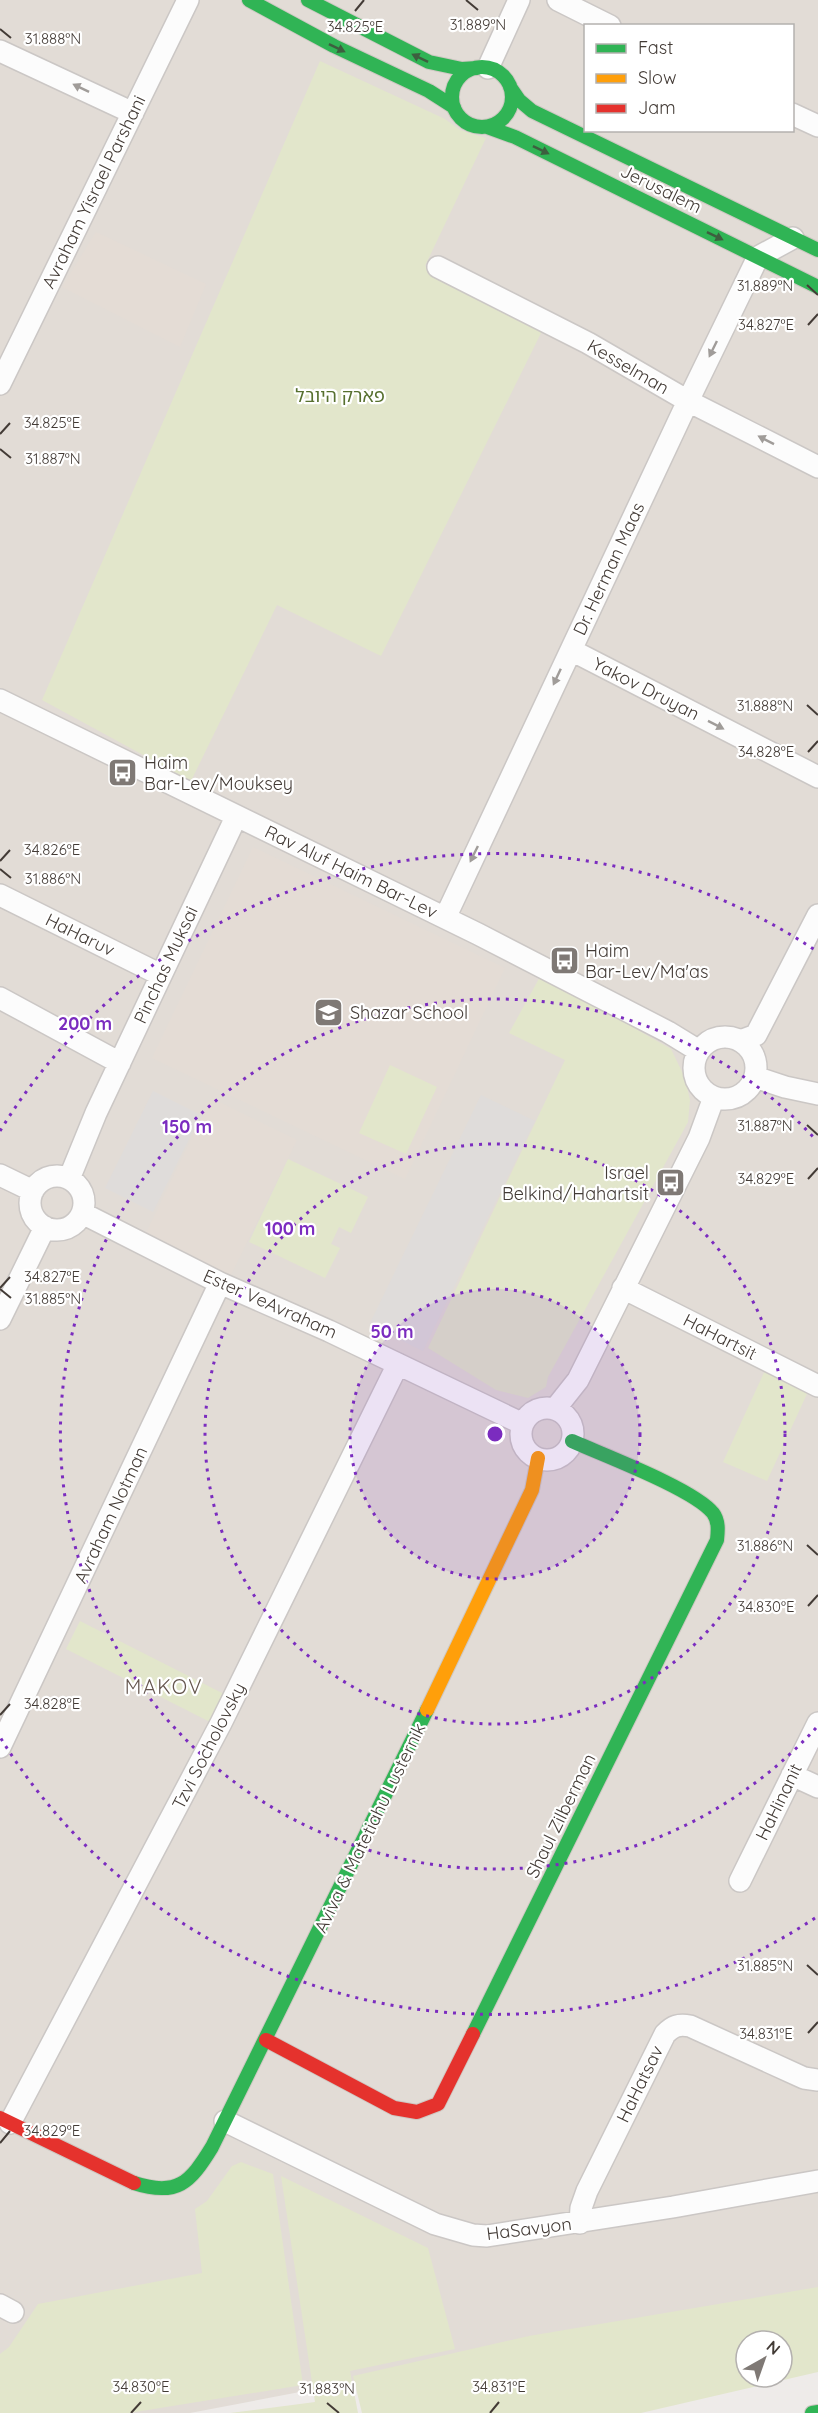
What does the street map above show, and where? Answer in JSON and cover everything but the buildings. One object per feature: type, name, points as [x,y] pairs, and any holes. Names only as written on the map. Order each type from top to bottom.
[{"type":"main road","points":[[249,0],[334,46],[429,91],[454,107]]},
{"type":"main road","points":[[308,0],[429,62],[462,69],[482,68],[505,78],[512,96],[508,112],[495,124],[487,127],[473,126],[459,116],[452,97],[459,78],[482,68]]},
{"type":"main road","name":"Jerusalem","points":[[510,87],[519,100],[532,111],[818,250]]},
{"type":"main road","name":"Jerusalem","points":[[487,127],[515,137],[818,287]]},
{"type":"main road","name":"Shaul Zilberman","points":[[266,2040],[401,2110],[420,2112],[430,2110],[438,2104],[716,1544],[718,1525],[712,1510],[693,1497],[572,1441]]},
{"type":"main road","name":"Aviva & Matetiahu Lusternik","points":[[5,2121],[150,2190],[168,2191],[181,2186],[204,2161],[383,1803],[532,1490],[538,1458]]},
{"type":"main road","points":[[812,2413],[818,2412]]},
{"type":"street","name":"Avraham Yisrael Parshani","points":[[0,384],[8,349],[133,113],[188,0]]},
{"type":"street","points":[[482,68],[519,0]]},
{"type":"street","points":[[558,0],[606,24]]},
{"type":"street","points":[[0,51],[133,113]]},
{"type":"street","points":[[794,115],[818,126]]},
{"type":"street","points":[[758,257],[793,238]]},
{"type":"street","name":"Dr. Herman Maas","points":[[445,918],[758,257]]},
{"type":"street","name":"Kesselman","points":[[438,267],[588,343],[688,401],[818,467]]},
{"type":"street","name":"Yakov Druyan","points":[[571,650],[818,777]]},
{"type":"street","name":"Rav Aluf Haim Bar-Lev","points":[[0,700],[445,918],[668,1032],[699,1051]]},
{"type":"street","name":"Pinchas Muksai","points":[[69,1179],[96,1113],[236,817]]},
{"type":"street","name":"HaHaruv","points":[[0,895],[160,975]]},
{"type":"street","points":[[740,1041],[756,1035],[818,915]]},
{"type":"street","points":[[0,998],[120,1063]]},
{"type":"street","points":[[722,1037],[740,1041],[754,1056],[755,1077],[743,1093],[734,1097],[714,1097],[706,1092],[696,1077],[694,1068],[699,1051],[713,1039],[722,1037]]},
{"type":"street","points":[[755,1077],[785,1087],[818,1094]]},
{"type":"street","points":[[555,1410],[578,1380],[699,1138],[714,1097]]},
{"type":"street","points":[[0,1175],[33,1191]]},
{"type":"street","points":[[60,1176],[69,1179],[81,1190],[84,1199],[82,1213],[70,1227],[56,1230],[45,1227],[35,1218],[31,1209],[33,1191],[39,1183],[49,1178],[60,1176]]},
{"type":"street","name":"Ester VeAvraham","points":[[82,1213],[220,1283],[329,1330],[524,1424]]},
{"type":"street","points":[[0,1319],[45,1227]]},
{"type":"street","name":"Avraham Notman","points":[[0,1747],[220,1283]]},
{"type":"street","name":"HaHartsit","points":[[623,1288],[818,1386]]},
{"type":"street","name":"Tzvi Socholovsky","points":[[5,2121],[221,1723],[398,1364]]},
{"type":"street","points":[[540,1409],[555,1410],[568,1418],[572,1425],[572,1441],[569,1449],[555,1459],[538,1458],[525,1448],[521,1432],[527,1418],[540,1409]]},
{"type":"street","name":"HaHinanit","points":[[740,1881],[818,1723]]},
{"type":"street","points":[[792,1775],[818,1787]]},
{"type":"street","name":"HaHatsav","points":[[580,2223],[581,2208],[587,2192],[665,2034],[672,2027],[681,2024],[690,2026],[804,2078],[818,2080]]},
{"type":"street","name":"HaSavyon","points":[[225,2121],[435,2224],[487,2236],[580,2223],[818,2181]]},
{"type":"shaded area","points":[[0,0],[818,0],[818,2293],[190,2413],[0,2413]]},
{"type":"shaded area","points":[[96,232],[206,284],[180,347],[62,287]]},
{"type":"shaded area","name":"Shazar School","points":[[253,847],[505,968],[405,1179],[152,1058]]},
{"type":"shaded area","points":[[153,1091],[201,1115],[153,1212],[105,1188]]},
{"type":"shaded area","points":[[481,1095],[535,1121],[423,1351],[369,1325]]},
{"type":"shaded area","points":[[211,1098],[297,1140],[230,1277],[145,1235]]},
{"type":"green space","name":"פארק היובל","points":[[320,61],[445,119],[460,130],[486,138],[425,266],[544,327],[381,656],[277,605],[191,781],[42,700]]},
{"type":"green space","points":[[541,975],[671,1049],[685,1078],[690,1100],[688,1122],[548,1377],[546,1387],[528,1398],[496,1390],[428,1348],[565,1060],[509,1033]]},
{"type":"green space","points":[[390,1065],[437,1087],[406,1154],[359,1133]]},
{"type":"green space","points":[[288,1159],[368,1197],[351,1233],[339,1227],[331,1244],[340,1248],[325,1278],[249,1242]]},
{"type":"green space","points":[[767,1366],[811,1385],[767,1481],[723,1462]]},
{"type":"green space","points":[[80,1621],[226,1695],[212,1723],[66,1649]]},
{"type":"green space","points":[[241,2162],[273,2174],[303,2385],[129,2413],[0,2413],[0,2354],[9,2347],[38,2304],[202,2273],[195,2209],[207,2201],[232,2166]]},
{"type":"green space","points":[[281,2176],[428,2248],[455,2349],[350,2371],[358,2413],[230,2413],[315,2402]]},
{"type":"green space","points":[[818,2287],[818,2372],[794,2378],[794,2329],[734,2329],[734,2389],[745,2389],[641,2413],[362,2413],[353,2376],[529,2336]]},
{"type":"traffic: fast","points":[[249,0],[334,46],[429,91],[454,107]]},
{"type":"traffic: fast","points":[[308,0],[429,62],[462,69],[477,68]]},
{"type":"traffic: fast","points":[[482,67],[503,76],[512,97],[503,118],[482,127],[461,118],[452,97],[461,76],[482,67]]},
{"type":"traffic: fast","points":[[510,87],[519,100],[532,111],[818,250]]},
{"type":"traffic: fast","points":[[487,127],[515,137],[818,287]]},
{"type":"traffic: fast","points":[[473,2034],[717,1540],[716,1519],[703,1504],[668,1483],[572,1441]]},
{"type":"traffic: fast","points":[[134,2183],[161,2188],[181,2184],[197,2170],[212,2147],[427,1710]]},
{"type":"traffic: fast","points":[[812,2413],[818,2412]]},
{"type":"traffic: slow","points":[[427,1710],[532,1490],[538,1458]]},
{"type":"traffic: jam","points":[[266,2040],[394,2108],[417,2112],[438,2104],[473,2034]]},
{"type":"traffic: jam","points":[[0,2118],[134,2183]]},
{"type":"place","name":"Haim Bar-Lev/Mouksey","points":[[123,773]]},
{"type":"place","name":"Haim Bar-Lev/Ma'as","points":[[564,961]]},
{"type":"place","name":"Shazar School","points":[[329,1013]]},
{"type":"place","name":"Israel Belkind/Hahartsit","points":[[670,1183]]},
{"type":"district","name":"MAKOV","points":[[164,1687]]}]
